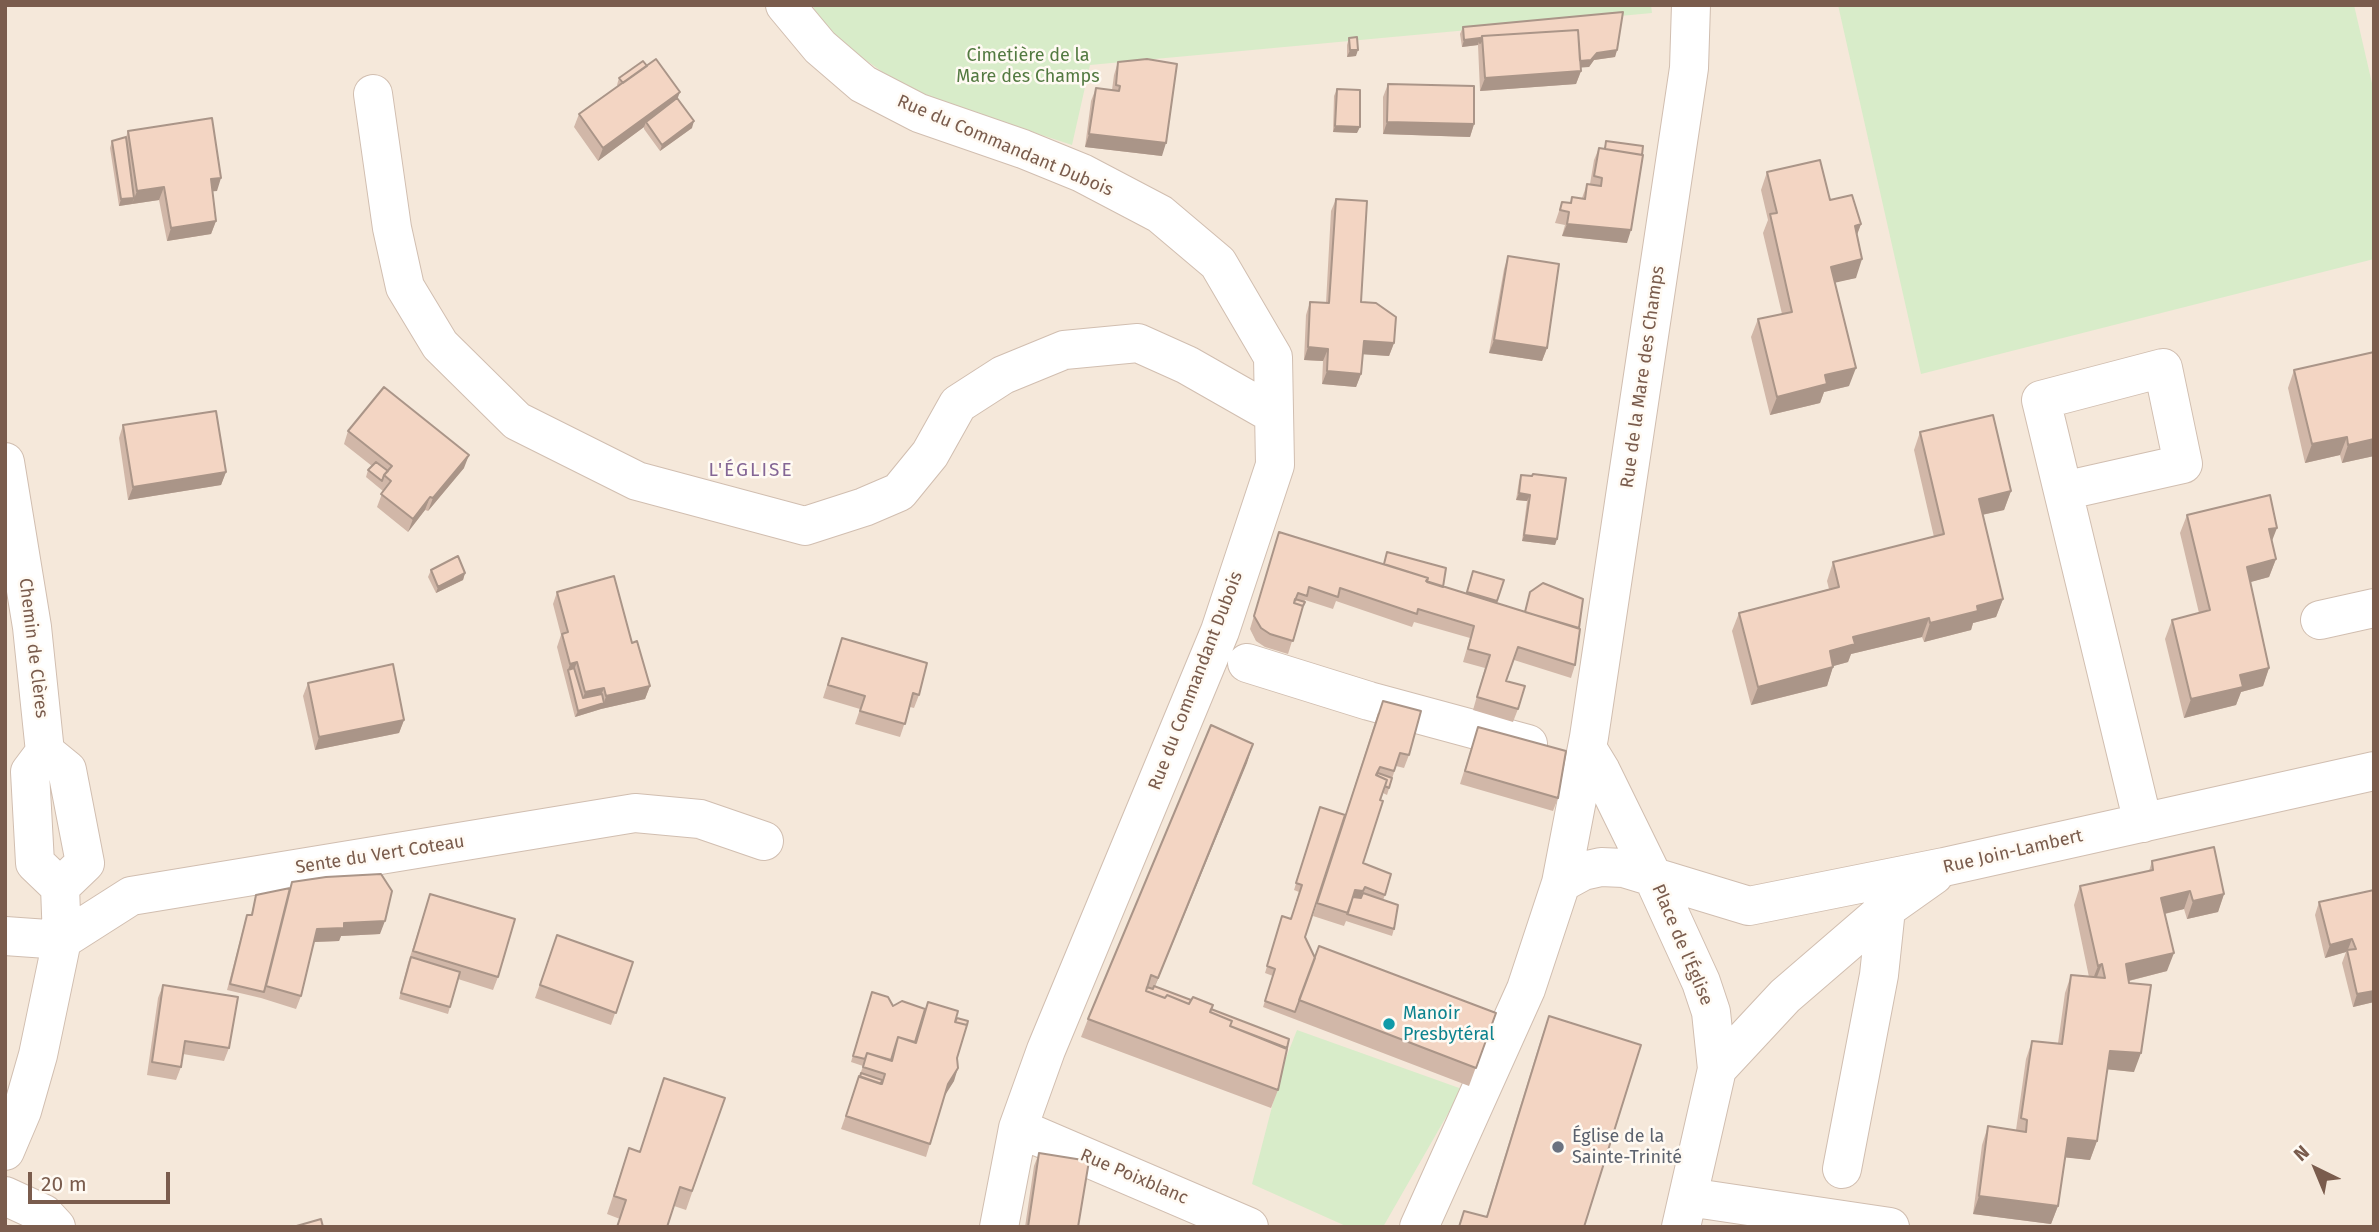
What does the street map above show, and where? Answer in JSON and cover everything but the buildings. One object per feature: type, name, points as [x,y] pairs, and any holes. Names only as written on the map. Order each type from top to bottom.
[{"type":"street","name":"Rue du Commandant Dubois","points":[[785,5],[820,47],[863,84],[919,113],[1023,149],[1082,173],[1160,214],[1218,263],[1273,357],[1275,465],[1220,631],[1046,1050],[1018,1128],[999,1227]]},
{"type":"street","name":"Rue de la Mare des Champs","points":[[1561,883],[1586,753],[1689,68],[1692,5]]},
{"type":"street","points":[[373,94],[392,228],[405,287],[440,345],[517,421],[636,481],[805,526],[864,508],[899,492],[930,454],[958,404],[1003,375],[1064,350],[1138,343],[1187,365],[1273,414]]},
{"type":"street","name":"Chemin de Clères","points":[[5,461],[32,627],[45,752],[67,770],[85,863],[60,887],[62,940],[38,1055],[22,1111],[5,1151]]},
{"type":"street","points":[[2063,492],[2143,823]]},
{"type":"street","points":[[2320,620],[2374,608]]},
{"type":"street","points":[[1247,663],[1369,701],[1586,753],[1601,771],[1653,877]]},
{"type":"street","name":"Rue Join-Lambert","points":[[1653,877],[1749,906],[1884,894],[1944,867],[2374,771]]},
{"type":"street","name":"Sente du Vert Coteau","points":[[62,940],[131,896],[635,813],[700,819],[764,841]]},
{"type":"street","name":"Place de l'Église","points":[[1561,883],[1601,867],[1624,868],[1653,877],[1701,982],[1710,1012],[1717,1069],[1685,1212]]},
{"type":"street","points":[[1419,1227],[1526,989],[1561,883]]},
{"type":"street","points":[[1717,1069],[1884,894]]},
{"type":"street","points":[[1842,1170],[1879,975],[1884,894]]},
{"type":"street","points":[[5,936],[62,940]]},
{"type":"street","name":"Rue Poixblanc","points":[[1018,1128],[1241,1223]]},
{"type":"street","points":[[5,1196],[44,1214],[56,1227]]},
{"type":"street","points":[[1685,1212],[1889,1227]]},
{"type":"shaded area","points":[[5,5],[2374,5],[2374,1227],[5,1227]]},
{"type":"green space","name":"Cimetière de la Mare des Champs","points":[[812,5],[1651,5],[1652,13],[1090,65],[1072,145],[929,98],[888,76],[831,35]]},
{"type":"green space","points":[[1838,5],[2354,5],[2374,92],[2374,259],[1921,374]]},
{"type":"green space","points":[[1297,1030],[1462,1089],[1383,1227],[1348,1227],[1252,1184],[1282,1068]]},
{"type":"place","name":"Manoir Presbytéral","points":[[1389,1024]]},
{"type":"place","name":"Église de la Sainte-Trinité","points":[[1558,1147]]},
{"type":"district","name":"L'ÉGLISE","points":[[751,471]]}]
